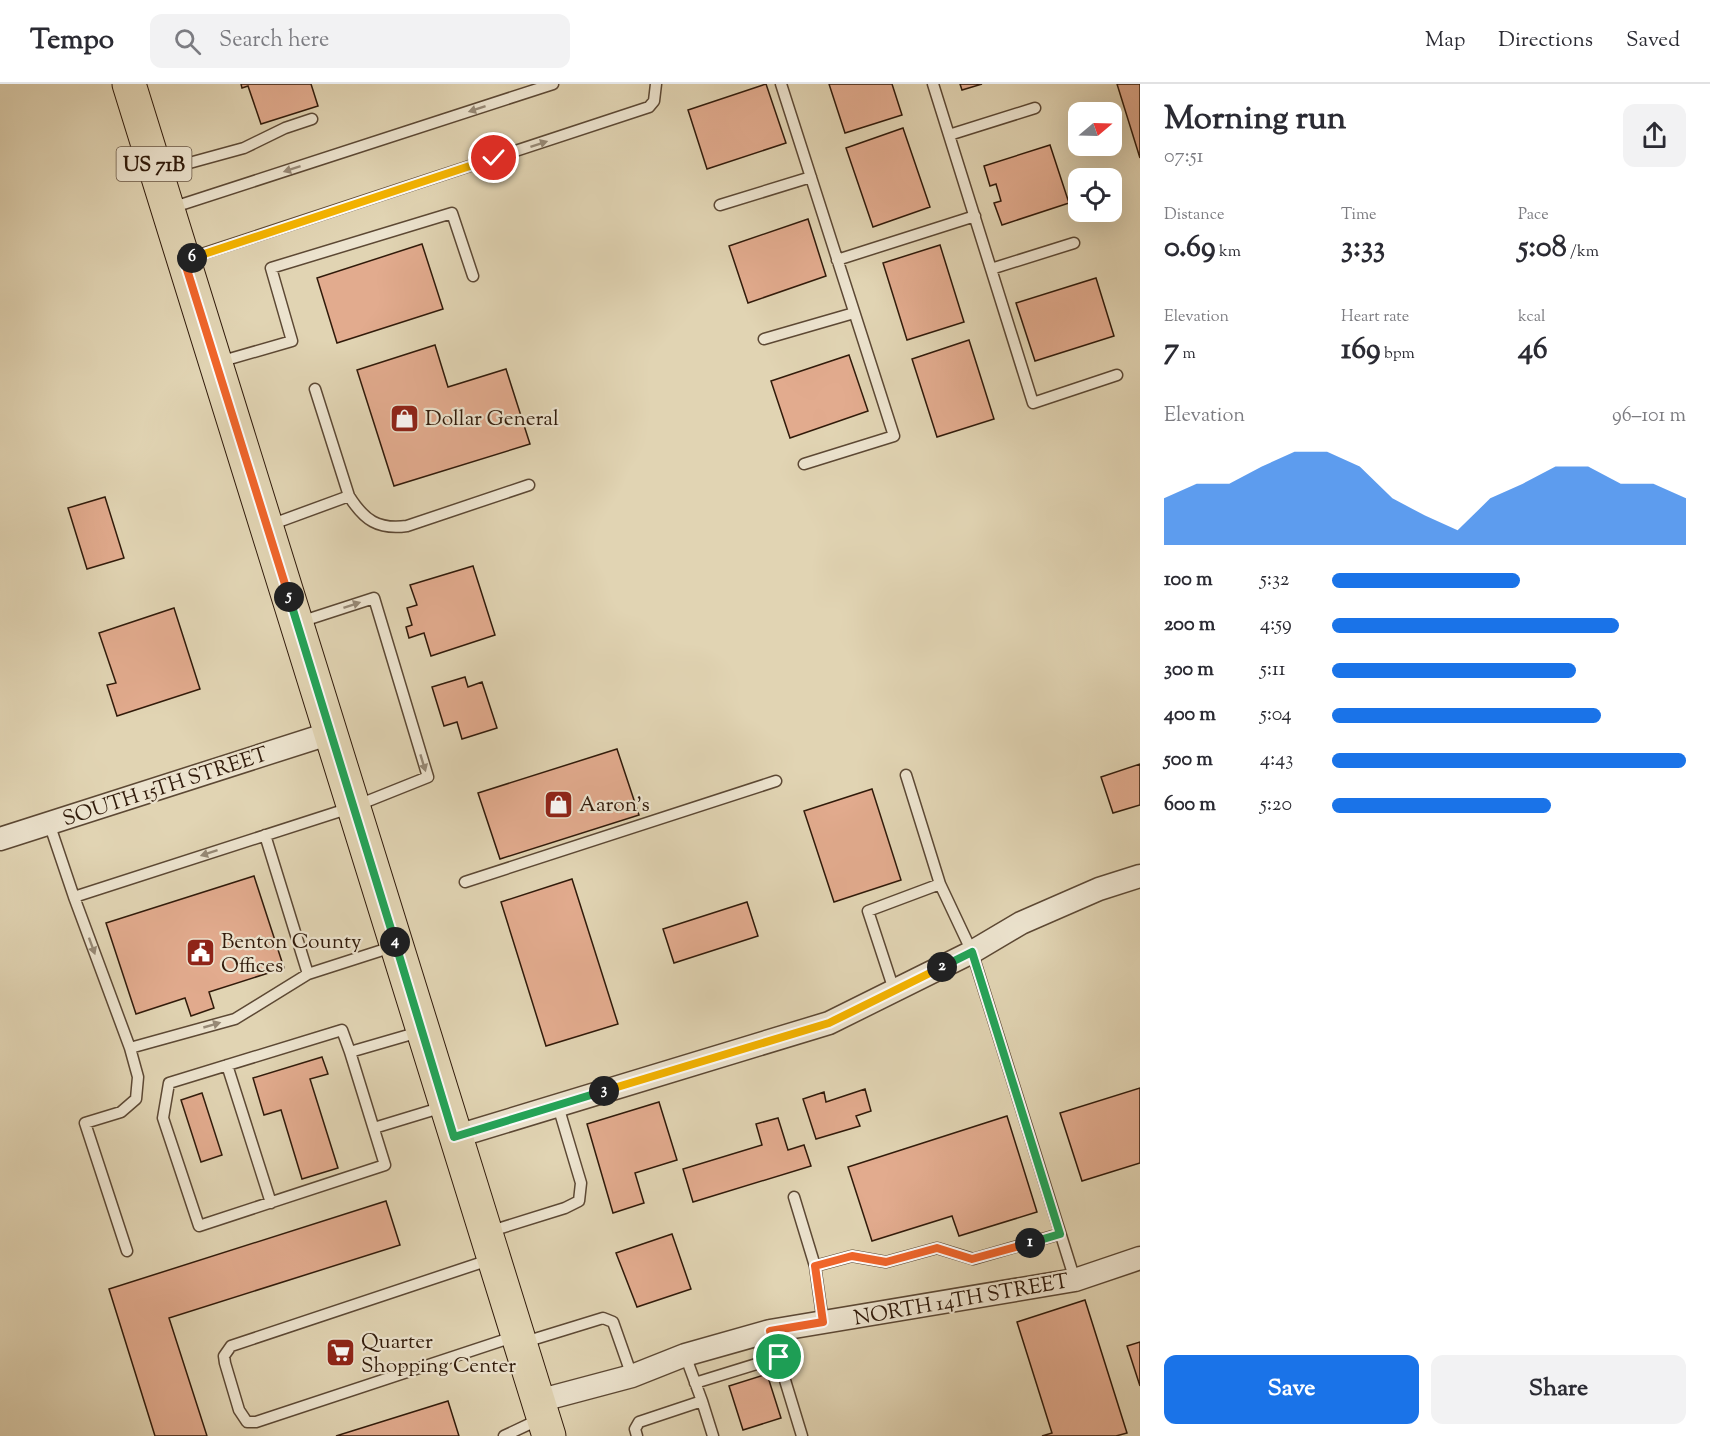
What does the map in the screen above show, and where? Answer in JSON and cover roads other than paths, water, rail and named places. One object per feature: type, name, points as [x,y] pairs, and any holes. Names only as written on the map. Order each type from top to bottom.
[{"type":"main road","name":"US 71B","points":[[129,84],[543,1418]]},
{"type":"street","name":"SOUTH 15TH STREET","points":[[0,839],[331,733]]},
{"type":"street","points":[[454,1137],[829,1023],[972,952],[1021,923],[1099,889],[1140,876]]},
{"type":"street","name":"NORTH 14TH STREET","points":[[543,1418],[632,1376],[685,1355],[770,1331],[1075,1280],[1140,1258]]},
{"type":"lane","points":[[168,209],[553,84]]},
{"type":"lane","points":[[184,260],[649,107],[654,101],[656,84]]},
{"type":"lane","points":[[781,84],[894,436],[804,464]]},
{"type":"lane","points":[[933,84],[1033,403],[1117,375]]},
{"type":"lane","points":[[949,135],[1035,108]]},
{"type":"lane","points":[[157,172],[244,148],[285,128],[312,119]]},
{"type":"lane","points":[[720,205],[811,177]]},
{"type":"lane","points":[[216,363],[292,341],[271,268],[452,213],[473,276]]},
{"type":"lane","points":[[837,260],[975,216]]},
{"type":"lane","points":[[991,269],[1074,243]]},
{"type":"lane","points":[[764,339],[854,313]]},
{"type":"lane","points":[[315,389],[349,496],[362,516],[389,529],[407,526],[529,485]]},
{"type":"lane","points":[[266,526],[349,496]]},
{"type":"lane","points":[[74,897],[353,807],[428,777],[374,598],[297,623]]},
{"type":"lane","points":[[906,775],[940,884],[972,952],[1075,1280]]},
{"type":"lane","points":[[465,882],[776,781]]},
{"type":"lane","points":[[49,823],[130,1048],[138,1077],[136,1099],[122,1112],[85,1123],[127,1251]]},
{"type":"lane","points":[[265,835],[309,974]]},
{"type":"lane","points":[[894,990],[868,911],[940,884]]},
{"type":"lane","points":[[130,1048],[235,1019],[309,974],[396,945]]},
{"type":"lane","points":[[342,1030],[351,1052],[385,1165],[199,1226],[163,1118],[169,1083],[342,1030]]},
{"type":"lane","points":[[351,1052],[422,1031]]},
{"type":"lane","points":[[227,1065],[271,1203]]},
{"type":"lane","points":[[558,1106],[580,1183],[579,1201],[489,1246],[231,1346],[225,1356],[225,1363],[239,1410],[247,1422],[256,1422],[518,1340],[603,1318],[613,1322],[632,1376]]},
{"type":"lane","points":[[374,1128],[445,1107]]},
{"type":"lane","points":[[794,1197],[815,1266],[823,1322]]},
{"type":"lane","points":[[815,1266],[852,1256],[886,1262],[937,1248],[972,1259],[1060,1234]]},
{"type":"lane","points":[[770,1331],[802,1436]]},
{"type":"lane","points":[[685,1355],[713,1436]]},
{"type":"lane","points":[[696,1383],[779,1357]]},
{"type":"lane","points":[[637,1436],[635,1429],[639,1422],[702,1401]]},
{"type":"lane","points":[[504,1436],[543,1418]]},
{"type":"place","name":"Dollar General","points":[[404,418]]},
{"type":"place","name":"Aaron's","points":[[558,804]]},
{"type":"place","name":"Benton County Offices","points":[[200,953]]},
{"type":"place","name":"Quarter Shopping Center","points":[[340,1353]]}]
